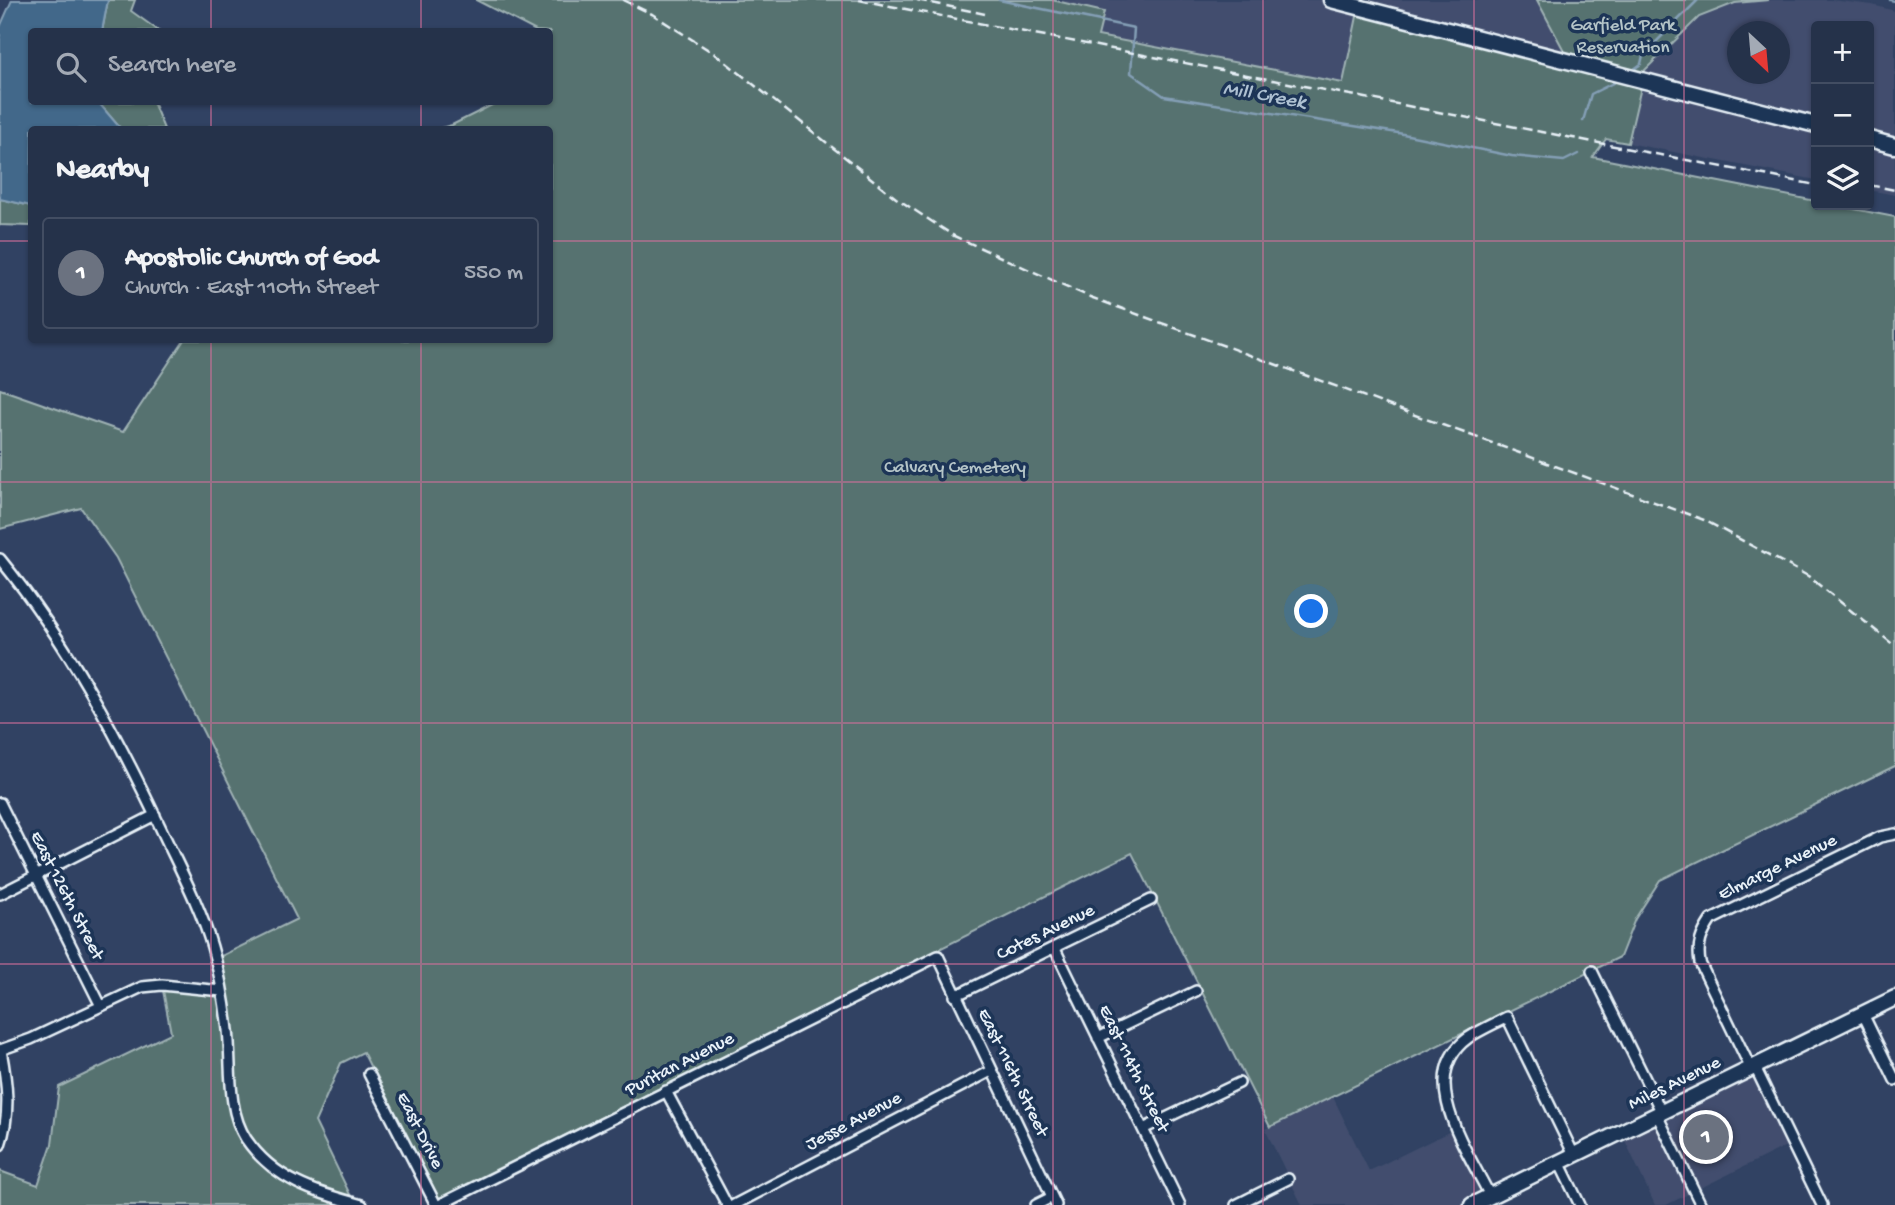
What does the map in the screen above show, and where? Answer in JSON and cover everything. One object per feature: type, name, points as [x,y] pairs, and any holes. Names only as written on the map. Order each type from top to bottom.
[{"type":"main road","points":[[1331,0],[1811,124]]},
{"type":"main road","points":[[1874,140],[1895,146]]},
{"type":"main road","name":"Miles Avenue","points":[[1472,1205],[1895,998]]},
{"type":"street","points":[[0,559],[62,642],[96,697],[155,815],[212,946],[228,1031],[231,1088],[244,1136],[283,1176],[312,1192],[362,1205]]},
{"type":"street","name":"East 126th Street","points":[[0,803],[100,1004]]},
{"type":"street","points":[[0,894],[155,815]]},
{"type":"street","name":"Elmarge Avenue","points":[[1822,1205],[1700,963],[1698,949],[1701,935],[1711,920],[1880,837],[1895,834]]},
{"type":"street","name":"Cotes Avenue","points":[[954,996],[1151,900]]},
{"type":"street","name":"East 114th Street","points":[[1055,949],[1180,1205]]},
{"type":"street","name":"East 116th Street","points":[[937,956],[1054,1201]]},
{"type":"street","name":"Puritan Avenue","points":[[437,1205],[937,956]]},
{"type":"street","points":[[1592,971],[1701,1205]]},
{"type":"street","points":[[0,1145],[5,1130],[8,1094],[1,1050],[31,1039],[100,1004],[142,987],[162,985],[222,990]]},
{"type":"street","points":[[1098,1038],[1196,991]]},
{"type":"street","points":[[1863,1014],[1895,1080]]},
{"type":"street","points":[[1490,1196],[1450,1115],[1445,1097],[1444,1076],[1452,1056],[1466,1039],[1507,1017],[1574,1155]]},
{"type":"street","name":"Jesse Avenue","points":[[734,1205],[991,1071]]},
{"type":"street","name":"East Drive","points":[[369,1074],[437,1205]]},
{"type":"street","points":[[1143,1129],[1239,1083]]},
{"type":"street","points":[[666,1091],[727,1205]]},
{"type":"street","points":[[1559,1162],[1580,1205]]},
{"type":"street","points":[[1236,1205],[1288,1180]]},
{"type":"street","points":[[1036,1205],[1054,1201]]},
{"type":"shaded area","points":[[12,0],[108,0],[103,28],[28,28],[28,105],[101,105],[118,126],[28,126],[28,205],[0,199],[0,27]]},
{"type":"shaded area","points":[[1052,0],[1537,0],[1570,61],[1488,117],[1097,41],[1104,12]]},
{"type":"shaded area","points":[[1770,0],[1831,0],[1895,11],[1895,195],[1874,191],[1874,21],[1811,21],[1811,179],[1628,143],[1645,70],[1699,16],[1735,3]]},
{"type":"shaded area","points":[[1755,1067],[1792,1143],[1666,1205],[1655,1205],[1621,1132]]},
{"type":"shaded area","points":[[1333,1097],[1369,1171],[1457,1128],[1490,1196],[1472,1205],[1302,1205],[1265,1129]]},
{"type":"green space","points":[[108,0],[135,0],[131,11],[155,28],[103,28]]},
{"type":"green space","name":"Calvary Cemetery","points":[[476,0],[1052,0],[1104,12],[1098,36],[1343,83],[1359,7],[1569,60],[1537,0],[1769,0],[1735,3],[1699,17],[1645,70],[1628,143],[1606,139],[1593,157],[1811,200],[1811,210],[1859,210],[1895,217],[1895,766],[1660,880],[1635,919],[1620,957],[1270,1127],[1132,853],[437,1199],[363,1052],[341,1063],[315,1122],[354,1203],[362,1205],[0,1205],[0,1171],[38,1185],[52,1144],[59,1087],[171,1033],[162,985],[221,990],[215,959],[297,919],[116,558],[81,508],[0,529],[0,389],[123,432],[182,343],[553,343],[553,126],[448,126],[492,105],[553,105],[553,28],[530,28]]},
{"type":"green space","points":[[101,105],[154,105],[163,126],[118,126]]},
{"type":"green space","points":[[0,199],[28,205],[28,226],[0,225]]},
{"type":"waterway","name":"Mill Creek","points":[[999,0],[1134,28],[1131,73],[1164,96],[1398,133],[1512,156],[1564,161],[1578,154]]},
{"type":"waterway","name":"Mill Creek","points":[[1630,72],[1641,64],[1643,55],[1698,0]]},
{"type":"waterway","name":"Mill Creek","points":[[1890,0],[1895,1]]},
{"type":"waterway","name":"Mill Creek","points":[[1583,121],[1591,94],[1619,80]]},
{"type":"railway","points":[[623,0],[652,14],[718,56],[896,198],[954,236],[1090,297],[1704,520],[1808,576],[1895,646]]},
{"type":"railway","points":[[859,0],[1811,184]]},
{"type":"railway","points":[[917,0],[985,14]]},
{"type":"railway","points":[[1874,186],[1895,190]]},
{"type":"place","name":"Apostolic Church of God","points":[[1706,1137]]},
{"type":"park label","name":"Garfield Park Reservation","points":[[1623,37]]}]
